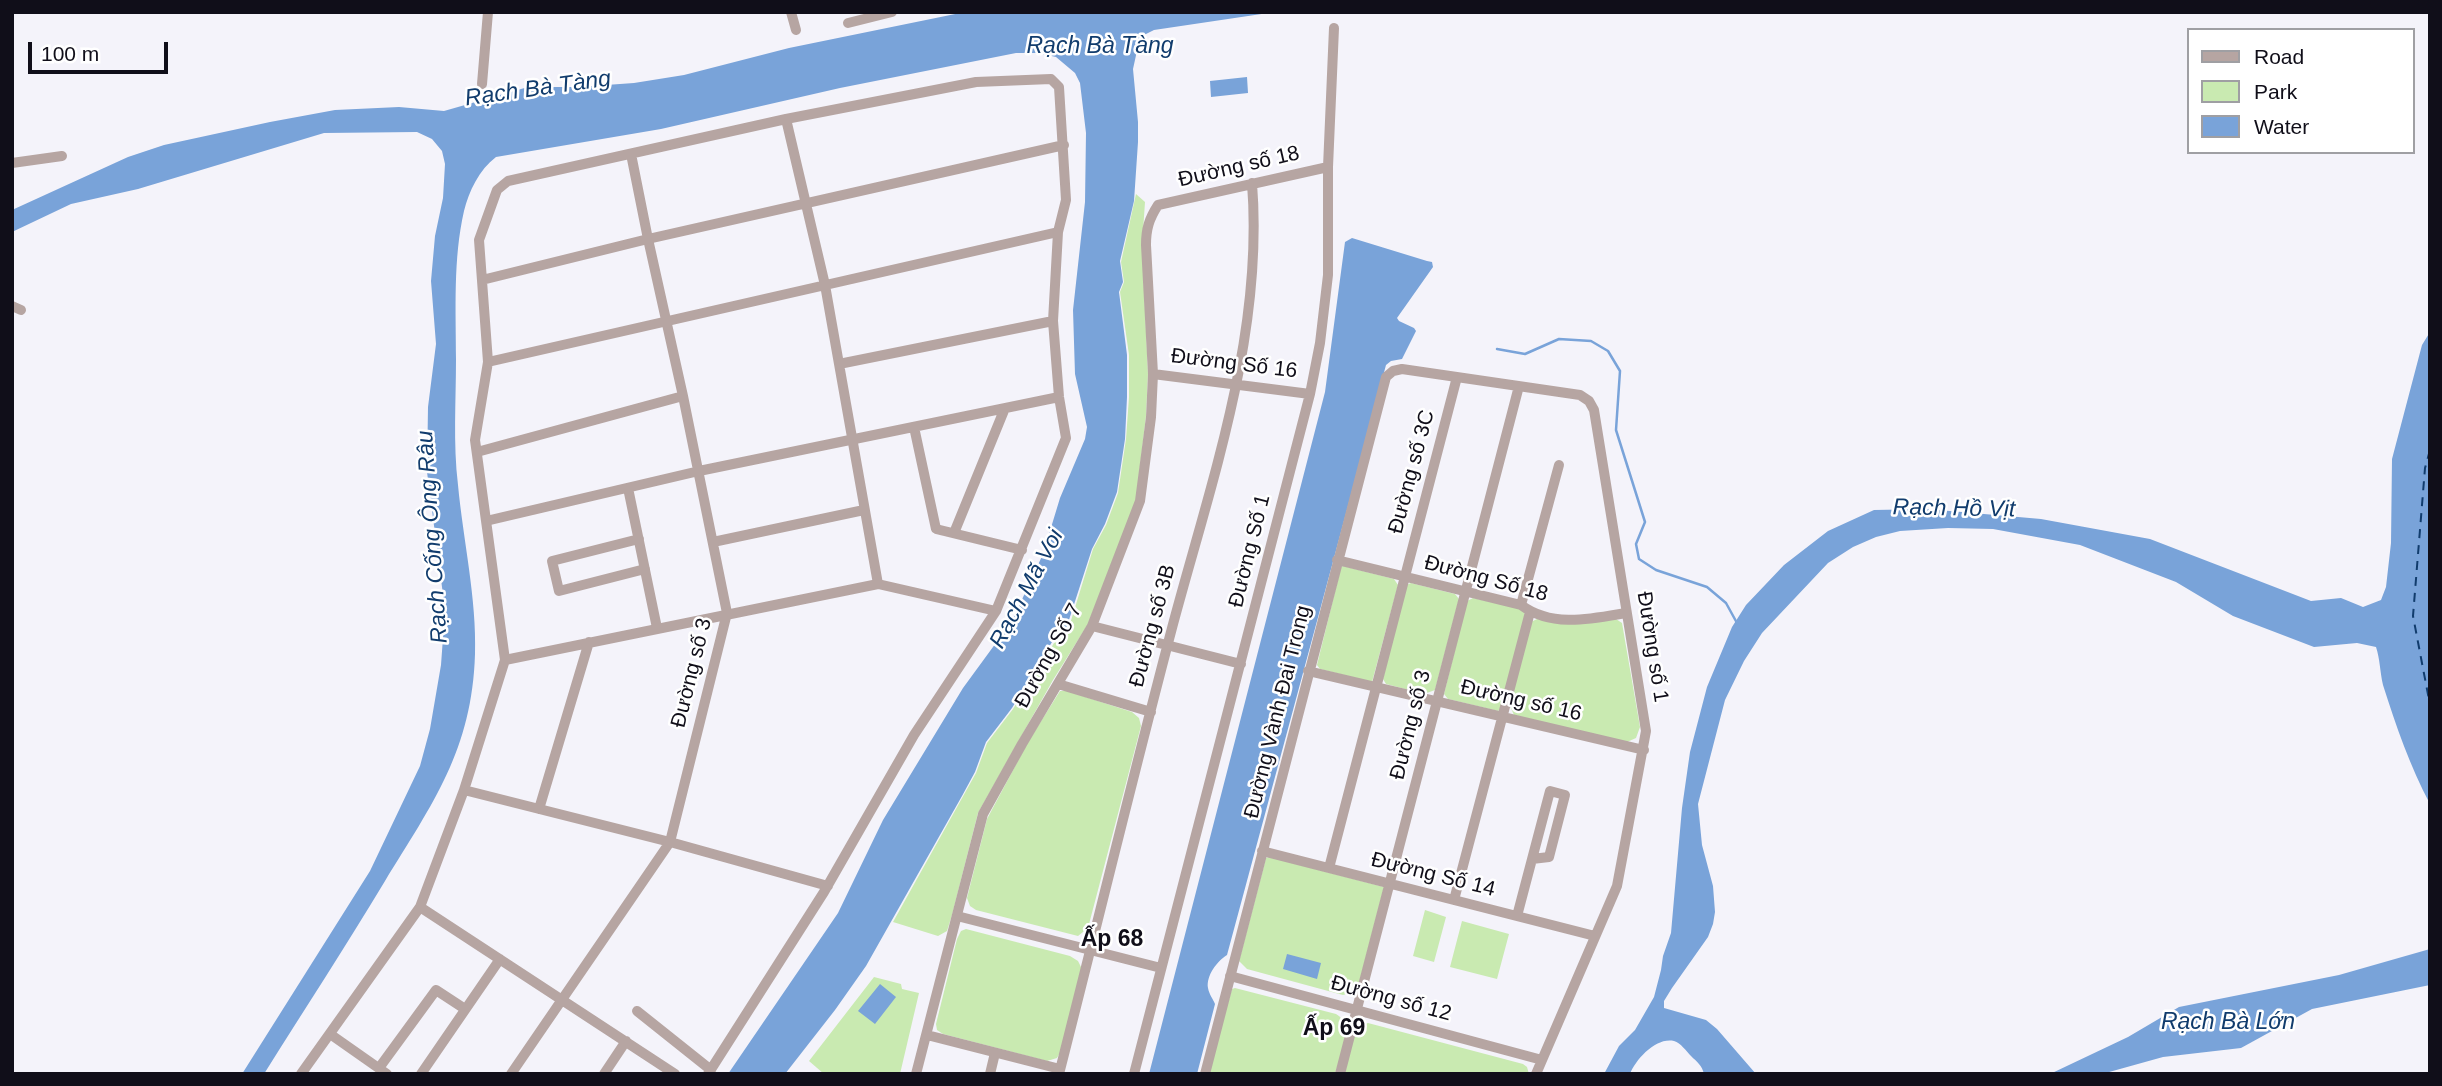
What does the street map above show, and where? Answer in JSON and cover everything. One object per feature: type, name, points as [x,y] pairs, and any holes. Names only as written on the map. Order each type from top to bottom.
[{"type":"street","points":[[482,84],[488,12]]},
{"type":"street","points":[[791,12],[796,30]]},
{"type":"street","points":[[848,23],[892,12]]},
{"type":"street","name":"Đường Số 1","points":[[1134,1074],[1310,394],[1320,343],[1328,275],[1328,167],[1334,28]]},
{"type":"street","points":[[301,1074],[420,907],[464,790],[505,660],[475,440],[488,362],[480,240],[497,190],[508,181],[786,119],[976,82],[1051,79],[1059,87],[1064,145],[1066,200],[1058,232],[1053,321],[1059,397],[1066,438],[996,611],[914,735],[828,886],[710,1072],[637,1011]]},
{"type":"street","points":[[786,119],[825,285],[878,584]]},
{"type":"street","points":[[482,280],[648,239],[1064,145]]},
{"type":"street","name":"Đường số 3","points":[[511,1074],[670,842],[727,613],[631,154]]},
{"type":"street","points":[[12,163],[62,156]]},
{"type":"street","name":"Đường số 18","points":[[1158,205],[1328,167]]},
{"type":"street","name":"Đường số 3B","points":[[1060,1071],[1237,383],[1252,297],[1255,221],[1252,183]]},
{"type":"street","name":"Đường Số 7","points":[[916,1074],[984,814],[1092,626],[1140,501],[1151,416],[1153,374],[1146,229],[1158,205]]},
{"type":"street","points":[[488,362],[1058,232]]},
{"type":"street","points":[[839,364],[1053,321]]},
{"type":"street","name":"Đường số 1","points":[[1402,369],[1580,395],[1589,401],[1594,410],[1646,731],[1618,886],[1536,1074]]},
{"type":"street","name":"Đường Vành Đai Trong","points":[[1205,1074],[1386,377],[1393,371],[1402,369]]},
{"type":"street","name":"Đường Số 16","points":[[1153,374],[1310,394]]},
{"type":"street","name":"Đường số 3C","points":[[1405,577],[1457,377]]},
{"type":"street","name":"Đường số 3","points":[[1339,1074],[1519,386]]},
{"type":"street","points":[[477,452],[683,396]]},
{"type":"street","points":[[486,521],[699,471],[1059,397]]},
{"type":"street","points":[[954,533],[1005,408]]},
{"type":"street","points":[[914,427],[936,529],[1022,550]]},
{"type":"street","points":[[1454,900],[1503,717],[1559,465]]},
{"type":"street","points":[[628,488],[657,628]]},
{"type":"street","points":[[713,542],[864,510]]},
{"type":"street","points":[[639,539],[552,561],[559,591],[645,569]]},
{"type":"street","name":"Đường Số 18","points":[[1337,560],[1571,622],[1626,613]]},
{"type":"street","points":[[1329,868],[1405,577]]},
{"type":"street","points":[[505,660],[878,584],[996,611]]},
{"type":"street","points":[[1092,626],[1241,664]]},
{"type":"street","points":[[539,809],[589,642]]},
{"type":"street","name":"Đường số 16","points":[[1308,671],[1644,750]]},
{"type":"street","points":[[1058,684],[1151,712]]},
{"type":"street","points":[[464,790],[670,842],[828,886]]},
{"type":"street","points":[[1517,916],[1532,859],[1550,791],[1565,795],[1549,857],[1532,859]]},
{"type":"street","name":"Đường Số 14","points":[[1262,851],[1595,936]]},
{"type":"street","points":[[420,907],[675,1074]]},
{"type":"street","points":[[957,916],[1161,968]]},
{"type":"street","points":[[421,1074],[500,959]]},
{"type":"street","name":"Đường số 12","points":[[1230,976],[1542,1060]]},
{"type":"street","points":[[330,1034],[383,1071],[436,990],[466,1009]]},
{"type":"street","points":[[927,1035],[1060,1071]]},
{"type":"street","points":[[604,1074],[626,1041]]},
{"type":"street","points":[[990,1074],[995,1053]]},
{"type":"street","points":[[649,1074],[658,1063]]},
{"type":"green space","points":[[1136,194],[1145,202],[1142,246],[1148,374],[1136,500],[1088,624],[978,813],[947,931],[938,936],[893,922],[976,773],[987,743],[1013,709],[1054,643],[1069,627],[1093,549],[1118,493],[1129,397],[1129,355],[1120,292],[1124,282],[1121,262]]},
{"type":"green space","points":[[1343,566],[1394,579],[1398,585],[1372,682],[1320,669],[1317,665]]},
{"type":"green space","points":[[1411,583],[1455,594],[1459,599],[1435,690],[1424,694],[1386,684],[1383,679],[1406,585]]},
{"type":"green space","points":[[1473,598],[1522,609],[1525,614],[1503,707],[1498,711],[1448,699],[1444,694],[1467,601]]},
{"type":"green space","points":[[1537,619],[1616,619],[1622,623],[1640,727],[1636,738],[1627,742],[1514,715],[1509,704],[1531,622]]},
{"type":"green space","points":[[1060,691],[1132,712],[1139,718],[1141,726],[1088,928],[1078,936],[976,910],[970,906],[967,898],[987,819],[1028,742]]},
{"type":"green space","points":[[1266,858],[1384,887],[1357,991],[1343,995],[1247,969],[1239,961]]},
{"type":"green space","points":[[1425,910],[1446,917],[1434,962],[1413,956]]},
{"type":"green space","points":[[1462,921],[1509,934],[1497,979],[1450,967]]},
{"type":"green space","points":[[966,929],[1070,956],[1078,961],[1082,969],[1057,1058],[1047,1061],[943,1034],[937,1030],[936,1024],[957,939],[961,931]]},
{"type":"green space","points":[[874,977],[901,984],[902,989],[919,993],[900,1074],[824,1074],[809,1061]]},
{"type":"green space","points":[[1232,989],[1336,1014],[1342,1019],[1345,1025],[1345,1041],[1335,1074],[1207,1074]]},
{"type":"green space","points":[[1368,1023],[1523,1064],[1529,1074],[1345,1074],[1357,1030]]},
{"type":"water","name":"Rạch Bà Tàng","points":[[965,12],[1275,12],[1154,30],[1140,37],[1133,69],[1138,122],[1134,201],[1120,261],[1123,282],[1119,292],[1127,355],[1127,397],[1125,439],[1117,492],[1092,549],[1067,626],[1052,642],[1012,708],[986,742],[975,772],[866,966],[785,1074],[728,1074],[838,913],[883,820],[963,688],[1012,621],[1043,554],[1060,498],[1085,439],[1087,427],[1075,374],[1073,310],[1085,202],[1086,133],[1080,83],[1075,73],[1056,57],[1038,53],[1016,53],[840,88],[661,129],[496,157],[485,168],[472,189],[464,211],[456,285],[456,453],[475,633],[472,688],[466,719],[458,747],[434,800],[340,954],[264,1074],[242,1074],[370,871],[420,766],[430,729],[441,665],[445,610],[427,472],[428,407],[436,344],[431,281],[435,236],[443,198],[445,164],[442,151],[432,139],[417,132],[324,133],[138,189],[71,204],[12,232],[12,210],[128,157],[164,145],[270,122],[335,110],[399,107],[444,111],[528,87],[634,83],[684,75],[789,48]]},
{"type":"water","points":[[1247,77],[1248,93],[1211,97],[1210,81]]},
{"type":"water","points":[[1352,238],[1432,262],[1433,267],[1397,318],[1416,331],[1402,359],[1386,365],[1227,955],[1210,974],[1209,990],[1215,1004],[1197,1074],[1149,1074],[1325,392],[1345,242]]},
{"type":"water","points":[[2430,332],[2430,804],[2393,716],[2383,685],[2376,647],[2357,643],[2314,647],[2233,616],[2176,582],[2080,545],[1993,529],[1900,531],[1876,537],[1853,547],[1828,563],[1762,633],[1744,661],[1725,700],[1698,804],[1702,845],[1713,886],[1713,924],[1708,937],[1664,1001],[1664,1008],[1706,1020],[1756,1074],[1704,1074],[1699,1064],[1681,1045],[1667,1041],[1648,1050],[1630,1074],[1604,1074],[1619,1046],[1635,1030],[1654,997],[1671,933],[1682,808],[1690,752],[1707,687],[1732,627],[1746,605],[1784,565],[1828,531],[1874,510],[1927,509],[2041,519],[2150,539],[2311,601],[2341,598],[2363,607],[2381,600],[2386,587],[2391,543],[2392,459],[2422,345]]},
{"type":"water","name":"Rạch Bà Lớn","points":[[2430,949],[2430,985],[2312,1009],[2241,1048],[2163,1057],[2102,1074],[2050,1074],[2128,1037],[2179,1007],[2339,975]]},
{"type":"water","points":[[1287,954],[1321,963],[1317,979],[1283,969]]},
{"type":"water","points":[[880,984],[896,997],[875,1024],[858,1011]]},
{"type":"waterway","points":[[1497,349],[1525,354],[1559,339],[1591,341],[1608,351],[1620,371],[1616,430],[1645,522],[1636,544],[1639,559],[1656,570],[1707,587],[1726,603],[1737,623]]},
{"type":"ferry route","points":[[2430,450],[2425,468],[2413,616],[2430,705]]},
{"type":"district","name":"Ấp 68","points":[[1112,940]]},
{"type":"district","name":"Ấp 69","points":[[1334,1029]]},
{"type":"water label","name":"Rạch Hồ Vịt","points":[[1954,509]]},
{"type":"water label","name":"Rạch Cống Ông Râu","points":[[433,537]]},
{"type":"water label","name":"Rạch Mã Voi","points":[[1027,589]]}]
